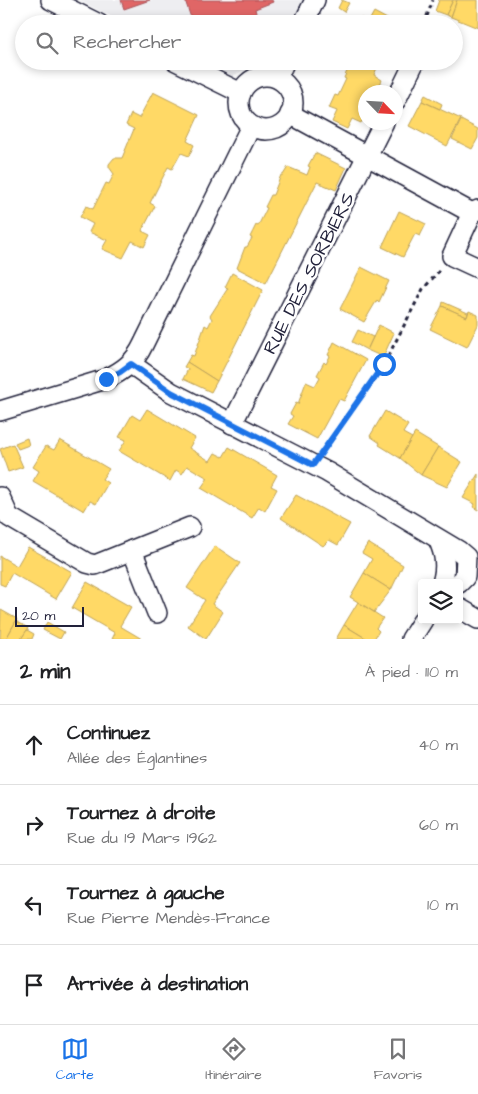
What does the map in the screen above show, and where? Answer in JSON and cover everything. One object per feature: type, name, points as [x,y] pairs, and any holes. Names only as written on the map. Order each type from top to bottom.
[{"type":"street","points":[[51,0],[81,15]]},
{"type":"street","points":[[308,15],[315,0]]},
{"type":"street","points":[[194,70],[241,93]]},
{"type":"street","points":[[277,78],[281,70]]},
{"type":"street","points":[[403,86],[411,70]]},
{"type":"street","points":[[260,77],[277,78],[284,83],[292,98],[290,114],[278,127],[260,130],[244,120],[240,112],[241,93],[245,86],[260,77]]},
{"type":"street","points":[[290,114],[475,212],[452,256],[478,268]]},
{"type":"street","points":[[0,411],[106,379],[131,364],[138,355],[251,126]]},
{"type":"street","name":"RUE DES SORBIERS","points":[[232,424],[380,130]]},
{"type":"street","points":[[131,364],[171,392],[313,465],[472,561],[463,579]]},
{"type":"street","points":[[0,497],[9,517],[87,563],[95,564],[190,527]]},
{"type":"street","points":[[438,539],[444,553],[445,574],[443,579]]},
{"type":"street","points":[[132,550],[157,613]]},
{"type":"street","points":[[463,610],[478,619]]},
{"type":"street","points":[[411,639],[420,624]]},
{"type":"path","points":[[428,15],[434,0]]},
{"type":"path","points":[[313,465],[384,364],[423,288],[452,256]]},
{"type":"shaded area","points":[[78,0],[303,0],[295,15],[108,15]]},
{"type":"shaded area","points":[[220,70],[244,70],[232,76]]},
{"type":"building: Logements","points":[[342,0],[349,3],[344,12],[338,8]]},
{"type":"building: Logements","points":[[439,0],[453,0],[446,15],[435,11]]},
{"type":"building: Logements","points":[[453,0],[457,0],[452,15],[446,15]]},
{"type":"building: Logements","points":[[457,0],[478,0],[478,28],[463,22],[463,15],[452,15]]},
{"type":"building: Logements","points":[[347,70],[376,70],[374,75],[382,80],[380,85],[358,85],[358,122],[352,119],[347,129],[332,122],[337,111],[329,108],[335,95],[338,96],[346,79],[344,78]]},
{"type":"building: Logements","points":[[153,92],[199,115],[187,141],[194,145],[189,156],[181,153],[172,169],[168,167],[150,203],[155,206],[142,231],[150,235],[144,247],[132,241],[123,258],[102,249],[107,240],[89,232],[93,224],[80,217],[86,206],[93,209],[106,183],[109,184],[114,174],[109,164],[114,158],[122,158],[134,129],[126,125],[131,114],[139,118]]},
{"type":"building: Logements","points":[[425,95],[442,104],[440,109],[422,101]]},
{"type":"building: Logements","points":[[422,101],[461,119],[447,146],[409,126]]},
{"type":"building: Logements","points":[[461,120],[478,129],[478,138],[472,149],[452,139]]},
{"type":"building: Logements","points":[[315,153],[346,168],[336,190],[317,182],[266,283],[237,268],[245,247],[247,247],[256,225],[258,226],[267,208],[265,207],[271,195],[273,195],[281,175],[283,175],[288,167],[307,175],[310,167],[308,166]]},
{"type":"building: Logements","points":[[399,211],[426,224],[420,236],[415,234],[403,257],[382,247]]},
{"type":"building: Logements","points":[[361,267],[389,281],[379,302],[377,300],[364,322],[340,309]]},
{"type":"building: Logements","points":[[232,273],[263,290],[217,381],[187,362],[191,355],[194,356],[205,325],[208,327],[212,319],[210,316],[228,288],[225,287]]},
{"type":"building: Logements","points":[[443,302],[468,313],[467,317],[442,306]]},
{"type":"building: Logements","points":[[442,306],[467,317],[469,311],[478,315],[478,325],[467,347],[430,329]]},
{"type":"building: Logements","points":[[379,325],[394,333],[383,357],[367,350]]},
{"type":"building: Logements","points":[[358,330],[373,337],[367,350],[352,342]]},
{"type":"building: Logements","points":[[334,342],[366,360],[344,401],[339,399],[317,439],[288,424],[293,416],[290,414],[296,403],[298,404],[306,382],[315,386],[320,377],[317,375],[324,362],[326,364]]},
{"type":"building: Logements","points":[[187,362],[217,381],[211,392],[183,379],[188,369],[184,367]]},
{"type":"building: Logements","points":[[147,409],[195,438],[189,448],[210,461],[215,453],[223,457],[229,447],[277,475],[271,486],[277,489],[265,511],[259,507],[252,518],[201,488],[208,478],[187,466],[182,474],[176,470],[170,481],[119,451],[126,440],[119,437],[132,415],[140,420]]},
{"type":"building: Logements","points":[[385,411],[408,425],[403,433],[412,438],[400,458],[379,445],[380,443],[370,436]]},
{"type":"building: Logements","points":[[415,433],[438,447],[421,475],[400,458]]},
{"type":"building: Logements","points":[[27,438],[29,445],[18,449],[15,443]]},
{"type":"building: Logements","points":[[60,440],[109,469],[102,479],[108,483],[96,504],[90,501],[84,511],[33,481],[39,471],[33,467],[46,446],[54,450]]},
{"type":"building: Logements","points":[[13,444],[23,467],[8,472],[0,449]]},
{"type":"building: Logements","points":[[438,447],[462,462],[447,487],[421,475]]},
{"type":"building: Logements","points":[[478,474],[478,510],[473,507],[475,504],[463,498]]},
{"type":"building: Logements","points":[[296,495],[350,524],[338,545],[329,540],[323,546],[281,518]]},
{"type":"building: Logements","points":[[368,543],[403,565],[391,590],[364,573],[372,559],[362,553]]},
{"type":"building: Logements","points":[[215,546],[240,563],[212,604],[223,612],[206,639],[188,626],[205,600],[187,588]]},
{"type":"building: Logements","points":[[28,547],[72,572],[56,599],[12,573],[5,586],[0,584],[0,556],[17,566]]},
{"type":"building: Logements","points":[[364,573],[391,590],[374,612],[350,597]]},
{"type":"building: Logements","points":[[87,582],[131,607],[120,626],[142,639],[112,639],[115,633],[72,608]]},
{"type":"building: Logements","points":[[358,602],[383,618],[376,628],[379,631],[374,639],[367,639],[344,625]]},
{"type":"building: Logements","points":[[1,610],[17,619],[6,639],[0,639]]},
{"type":"building: Logements","points":[[16,621],[28,628],[27,630],[21,639],[6,639]]},
{"type":"building: Logements","points":[[47,622],[64,632],[60,639],[43,630]]},
{"type":"building: Logements","points":[[344,625],[367,639],[336,639]]},
{"type":"building: Logements","points":[[27,630],[34,634],[32,639],[21,639]]},
{"type":"building: Commerces","points":[[121,0],[150,0],[124,9]]},
{"type":"building: Commerces","points":[[185,0],[272,0],[273,2],[255,9],[257,15],[190,15]]},
{"type":"route","points":[[106,379],[131,364],[171,392],[313,465],[384,364]]}]
